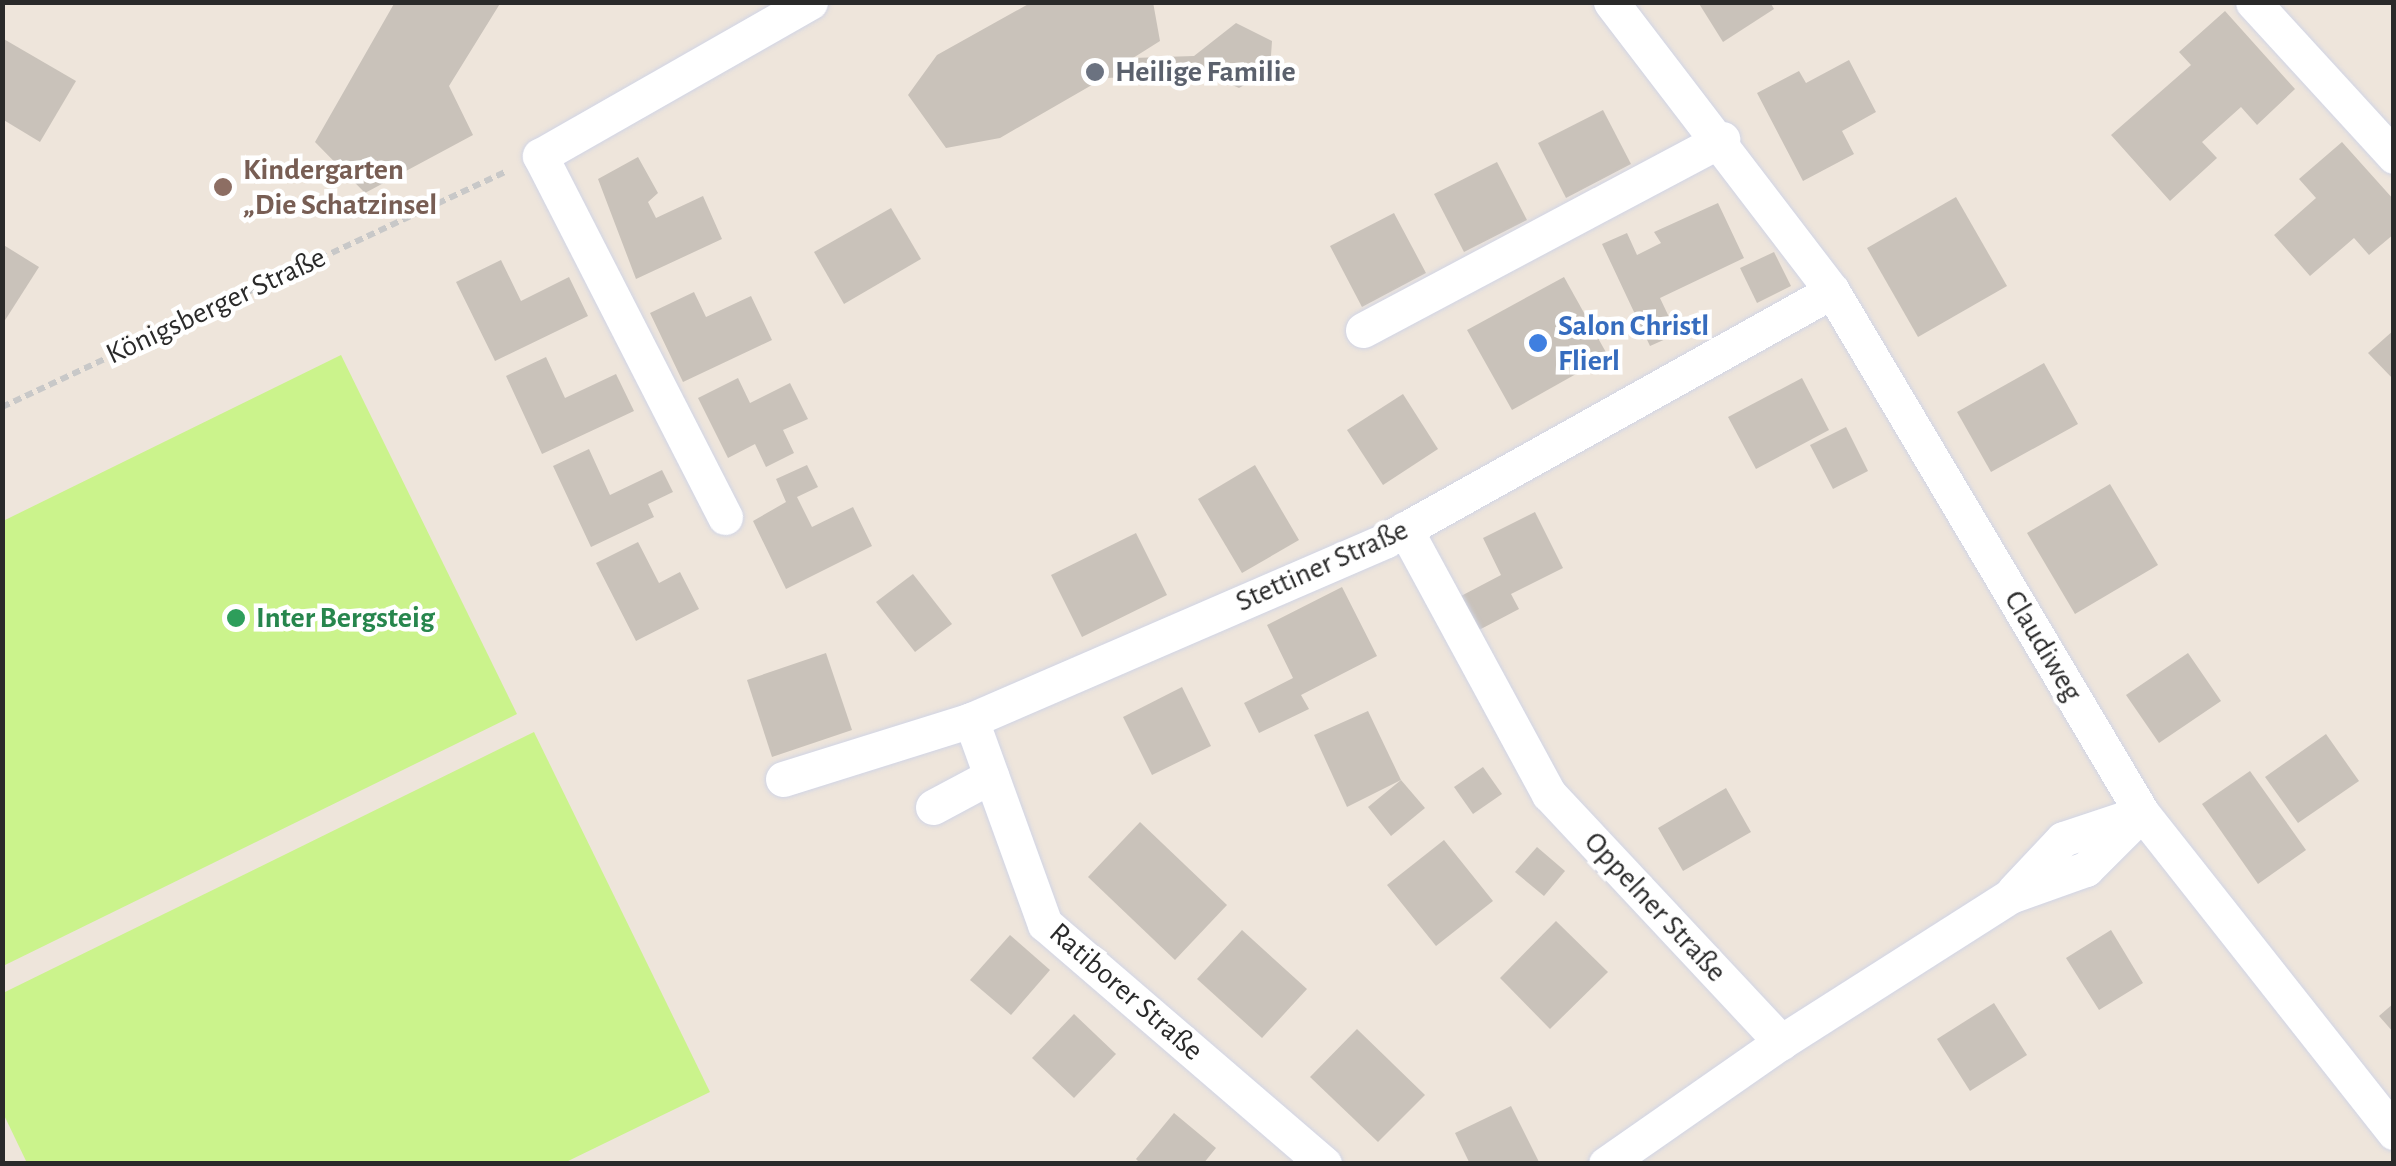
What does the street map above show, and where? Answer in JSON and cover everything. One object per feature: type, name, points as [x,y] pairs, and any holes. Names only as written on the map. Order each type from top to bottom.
[{"type":"street","name":"Claudiweg","points":[[1610,2],[1722,139],[1832,291],[2142,813],[2394,1132]]},
{"type":"street","points":[[2253,2],[2394,156]]},
{"type":"street","points":[[725,517],[540,156],[810,3]]},
{"type":"street","points":[[1362,330],[1722,139]]},
{"type":"street","name":"Stettiner Straße","points":[[783,779],[971,720],[1405,529],[1832,291]]},
{"type":"street","name":"Oppelner Straße","points":[[1405,529],[1549,794],[1782,1042]]},
{"type":"street","name":"Ratiborer Straße","points":[[971,720],[1045,924],[1324,1164]]},
{"type":"street","points":[[933,807],[991,776]]},
{"type":"street","points":[[1606,1164],[1782,1042],[2010,896],[2062,839],[2142,813]]},
{"type":"path","name":"Königsberger Straße","points":[[2,408],[540,156]]},
{"type":"green space","name":"Inter Bergsteig","points":[[341,355],[517,714],[3,966],[3,521]]},
{"type":"green space","points":[[534,732],[710,1092],[564,1163],[27,1163],[3,1113],[3,993]]},
{"type":"building","points":[[395,2],[501,2],[449,86],[473,135],[365,193],[315,142]]},
{"type":"building","name":"Heilige Familie","points":[[1032,2],[1153,2],[1160,41],[1133,58],[1194,56],[1236,23],[1272,41],[1270,70],[1239,88],[1210,75],[1104,78],[1000,138],[946,148],[908,95],[937,55]]},
{"type":"building","points":[[1698,2],[1770,2],[1774,9],[1723,42]]},
{"type":"building","points":[[2225,11],[2295,89],[2257,125],[2241,107],[2202,142],[2217,158],[2170,201],[2111,135],[2191,65],[2179,52]]},
{"type":"building","points":[[2,38],[76,81],[40,142],[2,119]]},
{"type":"building","points":[[1849,60],[1876,112],[1842,131],[1854,154],[1803,181],[1757,93],[1799,71],[1806,83]]},
{"type":"building","points":[[1603,110],[1631,164],[1566,198],[1538,143]]},
{"type":"building","points":[[2342,142],[2394,200],[2394,234],[2369,255],[2354,238],[2310,276],[2274,235],[2316,198],[2299,179]]},
{"type":"building","points":[[638,157],[658,193],[648,202],[656,218],[703,196],[722,239],[636,279],[598,179]]},
{"type":"building","points":[[1497,162],[1527,220],[1464,252],[1434,194]]},
{"type":"building","points":[[1956,197],[2007,286],[1918,337],[1867,248]]},
{"type":"building","points":[[1718,203],[1744,258],[1660,298],[1677,334],[1650,346],[1602,244],[1627,233],[1637,255],[1661,243],[1654,232]]},
{"type":"building","points":[[891,208],[921,259],[844,304],[814,252]]},
{"type":"building","points":[[1394,213],[1426,273],[1362,307],[1330,246]]},
{"type":"building","points":[[2,244],[39,267],[2,325]]},
{"type":"building","points":[[1774,252],[1791,286],[1757,303],[1740,268]]},
{"type":"building","points":[[501,260],[521,301],[569,277],[588,316],[495,361],[456,282]]},
{"type":"building","name":"Salon Christl Flierl","points":[[1564,277],[1608,356],[1512,410],[1467,330]]},
{"type":"building","points":[[694,292],[706,317],[751,296],[772,340],[683,382],[650,313]]},
{"type":"building","points":[[2394,330],[2394,380],[2368,353]]},
{"type":"building","points":[[546,357],[565,398],[616,374],[634,411],[542,454],[506,376]]},
{"type":"building","points":[[2044,363],[2078,424],[1991,472],[1957,412]]},
{"type":"building","points":[[738,378],[750,403],[790,383],[808,419],[783,430],[794,453],[766,467],[755,444],[728,458],[698,398]]},
{"type":"building","points":[[1802,378],[1829,430],[1756,469],[1728,417]]},
{"type":"building","points":[[1403,394],[1438,449],[1383,485],[1347,430]]},
{"type":"building","points":[[1846,427],[1868,471],[1833,489],[1810,445]]},
{"type":"building","points":[[589,449],[610,495],[662,470],[673,492],[648,504],[654,517],[591,547],[553,466]]},
{"type":"building","points":[[807,465],[818,487],[797,497],[812,527],[853,507],[872,546],[786,589],[753,521],[786,502],[776,479]]},
{"type":"building","points":[[1255,465],[1299,540],[1242,573],[1198,499]]},
{"type":"building","points":[[2110,484],[2158,565],[2075,614],[2027,533]]},
{"type":"building","points":[[1535,512],[1563,568],[1511,594],[1519,609],[1479,630],[1461,596],[1501,575],[1483,538]]},
{"type":"building","points":[[1136,533],[1167,595],[1082,637],[1051,575]]},
{"type":"building","points":[[638,542],[659,583],[680,572],[699,609],[636,641],[596,563]]},
{"type":"building","points":[[913,574],[952,624],[915,652],[876,602]]},
{"type":"building","points":[[1342,587],[1377,656],[1301,695],[1309,709],[1259,733],[1244,703],[1293,678],[1267,625]]},
{"type":"building","points":[[826,653],[852,730],[772,757],[747,680]]},
{"type":"building","points":[[2188,653],[2221,701],[2159,743],[2126,695]]},
{"type":"building","points":[[1182,687],[1211,746],[1152,775],[1123,717]]},
{"type":"building","points":[[1368,711],[1401,780],[1347,807],[1314,735]]},
{"type":"building","points":[[2326,734],[2359,781],[2298,823],[2265,777]]},
{"type":"building","points":[[1483,767],[1502,794],[1473,814],[1454,787]]},
{"type":"building","points":[[2250,771],[2306,850],[2258,884],[2202,804]]},
{"type":"building","points":[[1401,780],[1425,808],[1391,836],[1368,807]]},
{"type":"building","points":[[1726,788],[1751,832],[1683,871],[1658,828]]},
{"type":"building","points":[[1140,822],[1227,905],[1175,960],[1088,877]]},
{"type":"building","points":[[1444,840],[1493,901],[1436,946],[1387,885]]},
{"type":"building","points":[[1537,847],[1565,871],[1544,896],[1515,872]]},
{"type":"building","points":[[1556,921],[1608,972],[1550,1029],[1500,978]]},
{"type":"building","points":[[1242,930],[1307,989],[1262,1038],[1197,979]]},
{"type":"building","points":[[2111,930],[2143,983],[2099,1010],[2066,958]]},
{"type":"building","points":[[1010,935],[1050,970],[1011,1015],[970,980]]},
{"type":"building","points":[[1994,1003],[2027,1055],[1970,1091],[1937,1039]]},
{"type":"building","points":[[2394,1003],[2394,1033],[2379,1016]]},
{"type":"building","points":[[1074,1014],[1116,1054],[1074,1098],[1032,1058]]},
{"type":"building","points":[[1357,1029],[1425,1095],[1378,1142],[1310,1077]]},
{"type":"building","points":[[1511,1106],[1539,1162],[1470,1164],[1455,1133]]},
{"type":"building","points":[[1174,1113],[1216,1148],[1203,1164],[1141,1164],[1136,1159]]},
{"type":"place","name":"Heilige Familie","points":[[1095,72]]},
{"type":"place","name":"Kindergarten „Die Schatzinsel","points":[[223,187]]},
{"type":"place","name":"Salon Christl Flierl","points":[[1538,343]]},
{"type":"place","name":"Inter Bergsteig","points":[[236,618]]}]
